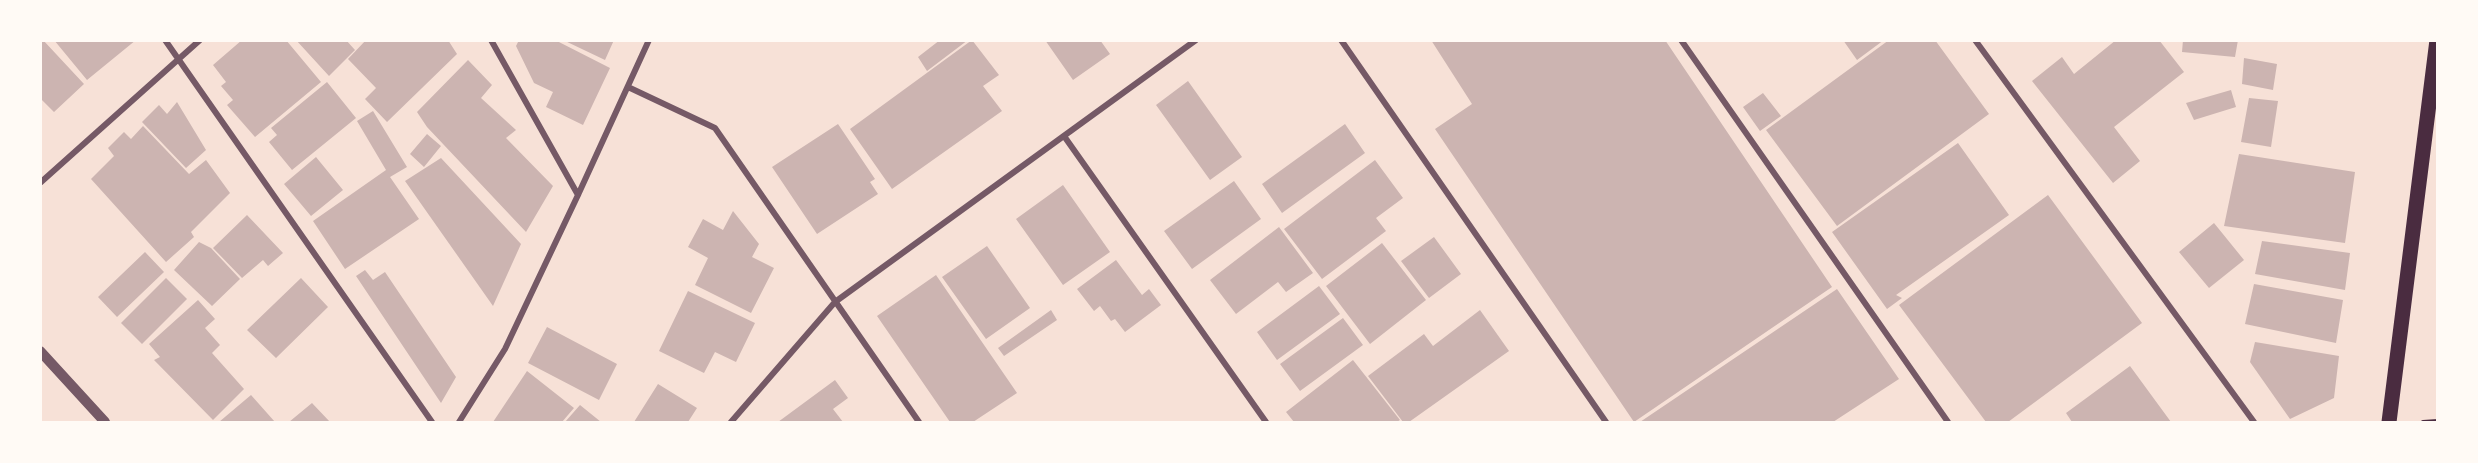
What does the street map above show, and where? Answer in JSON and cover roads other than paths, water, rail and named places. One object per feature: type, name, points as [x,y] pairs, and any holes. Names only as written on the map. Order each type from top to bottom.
[{"type":"main road","points":[[2389,423],[2437,40]]},
{"type":"street","points":[[165,40],[432,423]]},
{"type":"street","points":[[40,183],[200,40]]},
{"type":"street","points":[[491,40],[578,195]]},
{"type":"street","points":[[469,423],[461,420],[505,349],[649,40]]},
{"type":"street","points":[[730,423],[835,302],[1196,40]]},
{"type":"street","points":[[1341,40],[1606,423]]},
{"type":"street","points":[[1681,40],[1948,423]]},
{"type":"street","points":[[1975,40],[2254,423]]},
{"type":"street","points":[[628,87],[715,128],[919,423]]},
{"type":"street","points":[[1064,136],[1266,423]]},
{"type":"street","points":[[40,351],[105,423]]}]
